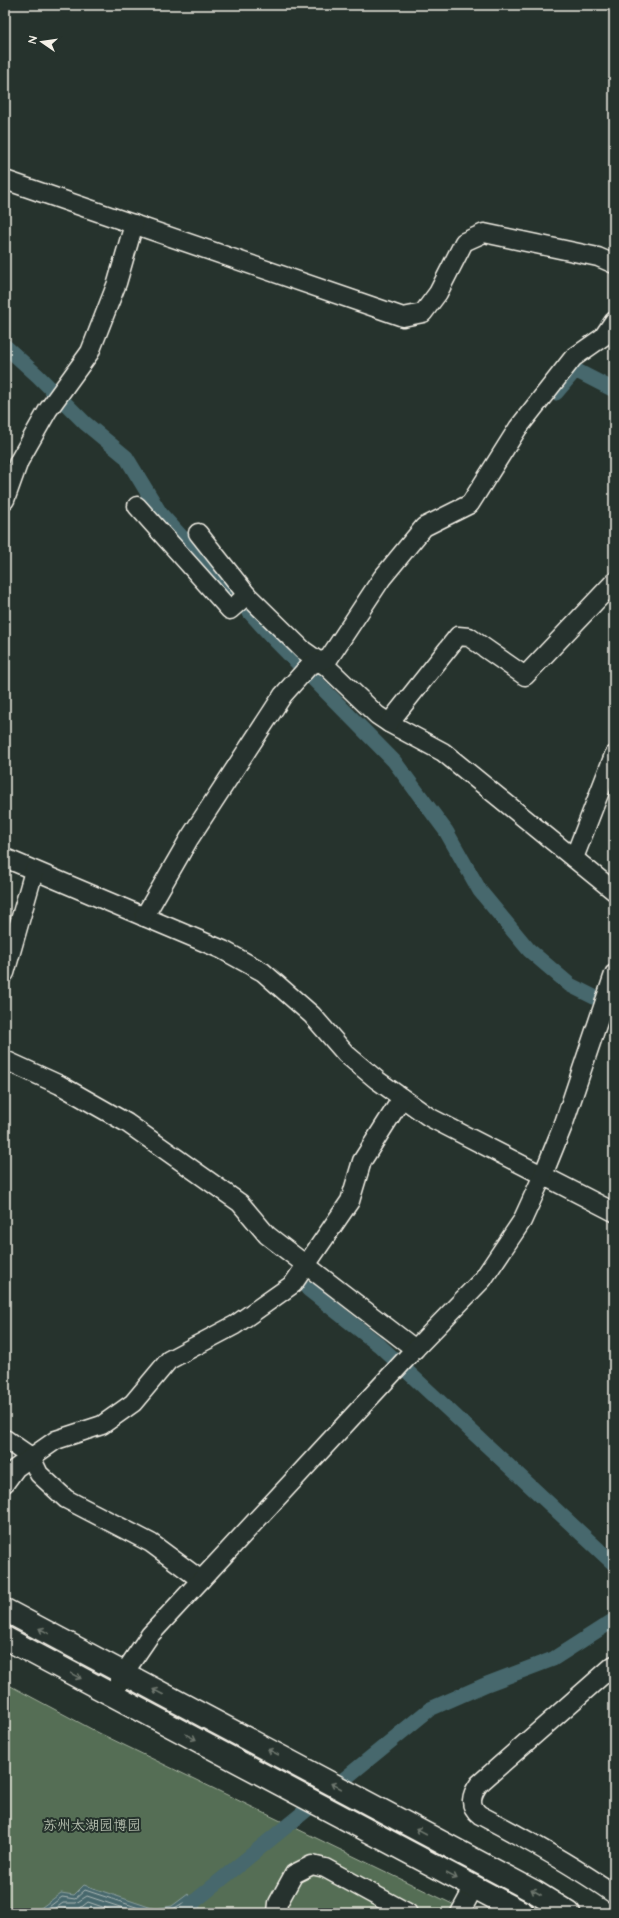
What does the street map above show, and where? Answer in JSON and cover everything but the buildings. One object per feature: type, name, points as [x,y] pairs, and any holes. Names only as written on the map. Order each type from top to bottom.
[{"type":"main road","points":[[5,1610],[535,1892],[568,1913]]},
{"type":"main road","points":[[5,1638],[522,1913]]},
{"type":"street","points":[[5,180],[402,317],[423,313],[438,293],[464,242],[484,232],[598,257],[614,264]]},
{"type":"street","points":[[5,500],[19,461],[48,410],[90,352],[116,283],[134,224]]},
{"type":"street","points":[[144,917],[189,839],[284,695],[314,664],[329,658],[382,578],[424,527],[470,504],[518,428],[568,364],[573,358],[603,337],[614,321]]},
{"type":"street","points":[[137,506],[230,610],[247,596]]},
{"type":"street","points":[[198,533],[247,596],[303,650],[314,664],[389,723],[443,752],[614,890]]},
{"type":"street","points":[[389,723],[458,636],[469,637],[525,676],[614,582]]},
{"type":"street","points":[[574,858],[614,755]]},
{"type":"street","points":[[5,858],[223,950],[263,972],[312,1015],[346,1054],[377,1080],[429,1117],[614,1212]]},
{"type":"street","points":[[5,973],[34,871]]},
{"type":"street","points":[[113,1696],[124,1673],[150,1635],[380,1387],[483,1279],[522,1222],[543,1175],[564,1123],[614,974]]},
{"type":"street","points":[[5,1060],[60,1085],[127,1123],[240,1203],[267,1235],[415,1350]]},
{"type":"street","points":[[5,1483],[16,1468],[56,1440],[102,1425],[133,1403],[168,1360],[235,1325],[293,1284],[350,1201],[362,1161],[402,1098]]},
{"type":"street","points":[[5,1439],[31,1457],[39,1474],[66,1499],[151,1543],[201,1580]]},
{"type":"street","points":[[614,1665],[479,1784],[472,1794],[472,1802],[474,1811],[480,1815],[527,1840],[591,1878],[614,1894]]},
{"type":"street","points":[[277,1913],[278,1903],[294,1874],[312,1865],[325,1868],[408,1913]]},
{"type":"street","points":[[460,1913],[474,1887]]},
{"type":"green space","name":"苏州太湖园博园","points":[[5,1683],[99,1733],[471,1913],[5,1913]]},
{"type":"water","points":[[84,1885],[155,1909],[172,1906],[188,1894],[201,1909],[199,1913],[34,1913],[61,1893],[74,1895]]},
{"type":"waterway","points":[[5,346],[38,376],[85,423],[126,457],[160,513],[272,637],[394,761],[446,831],[480,891],[529,950],[570,985],[614,1007]]},
{"type":"waterway","points":[[556,393],[573,373],[579,372],[614,390]]},
{"type":"waterway","points":[[308,1289],[379,1345],[614,1564]]},
{"type":"waterway","points":[[184,1913],[195,1901],[430,1709],[487,1684],[553,1659],[614,1620]]}]
